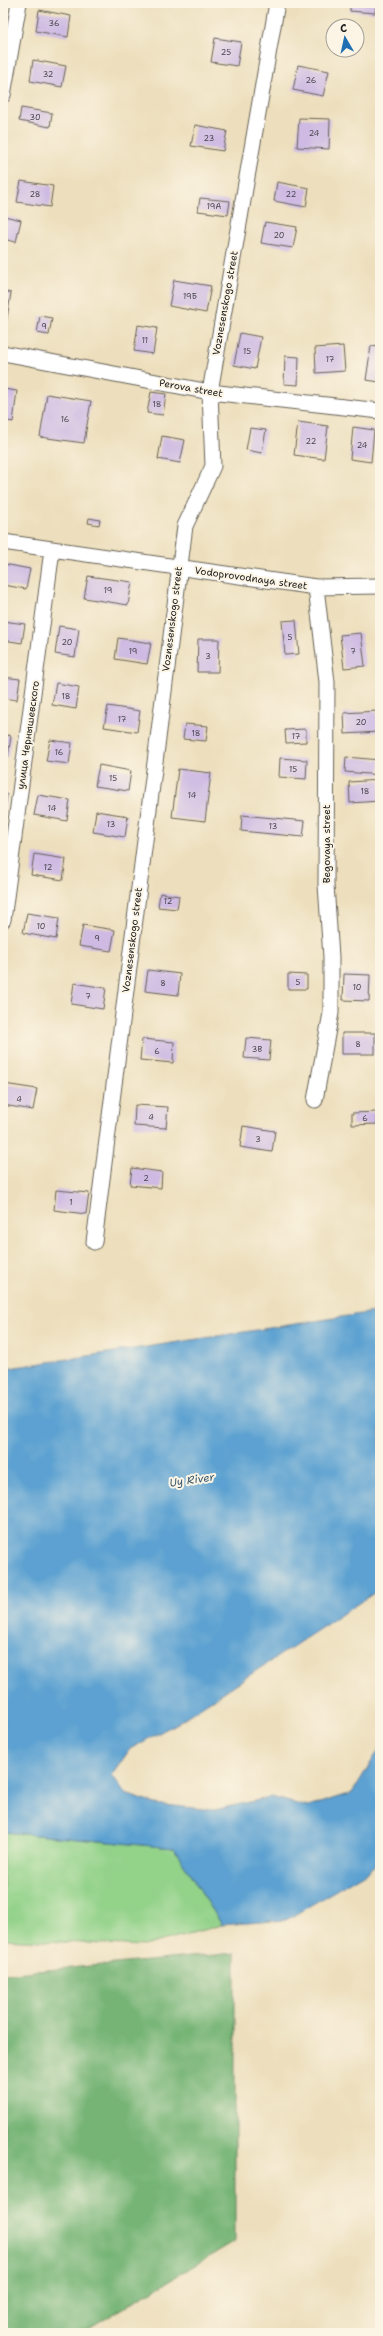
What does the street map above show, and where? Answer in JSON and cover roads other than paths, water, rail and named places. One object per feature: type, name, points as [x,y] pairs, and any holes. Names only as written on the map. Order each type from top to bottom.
[{"type":"street","points":[[3,95],[19,3]]},
{"type":"street","name":"Voznesenskogo street","points":[[94,1242],[185,526],[213,466],[210,392],[276,3]]},
{"type":"street","name":"Perova street","points":[[3,354],[210,392],[380,412]]},
{"type":"street","name":"Vodoprovodnaya street","points":[[3,542],[316,587],[380,586]]},
{"type":"street","name":"улица Чернышевского","points":[[3,920],[52,550]]},
{"type":"street","name":"Begovaya street","points":[[315,1100],[331,1013],[331,957],[326,885],[327,682],[316,587]]},
{"type":"water","name":"Uy River","points":[[380,1311],[380,1589],[177,1723],[130,1749],[112,1775],[126,1794],[155,1804],[214,1810],[272,1797],[308,1807],[352,1793],[380,1748],[380,1860],[368,1871],[286,1920],[222,1925],[174,1848],[3,1832],[3,1369]]}]
